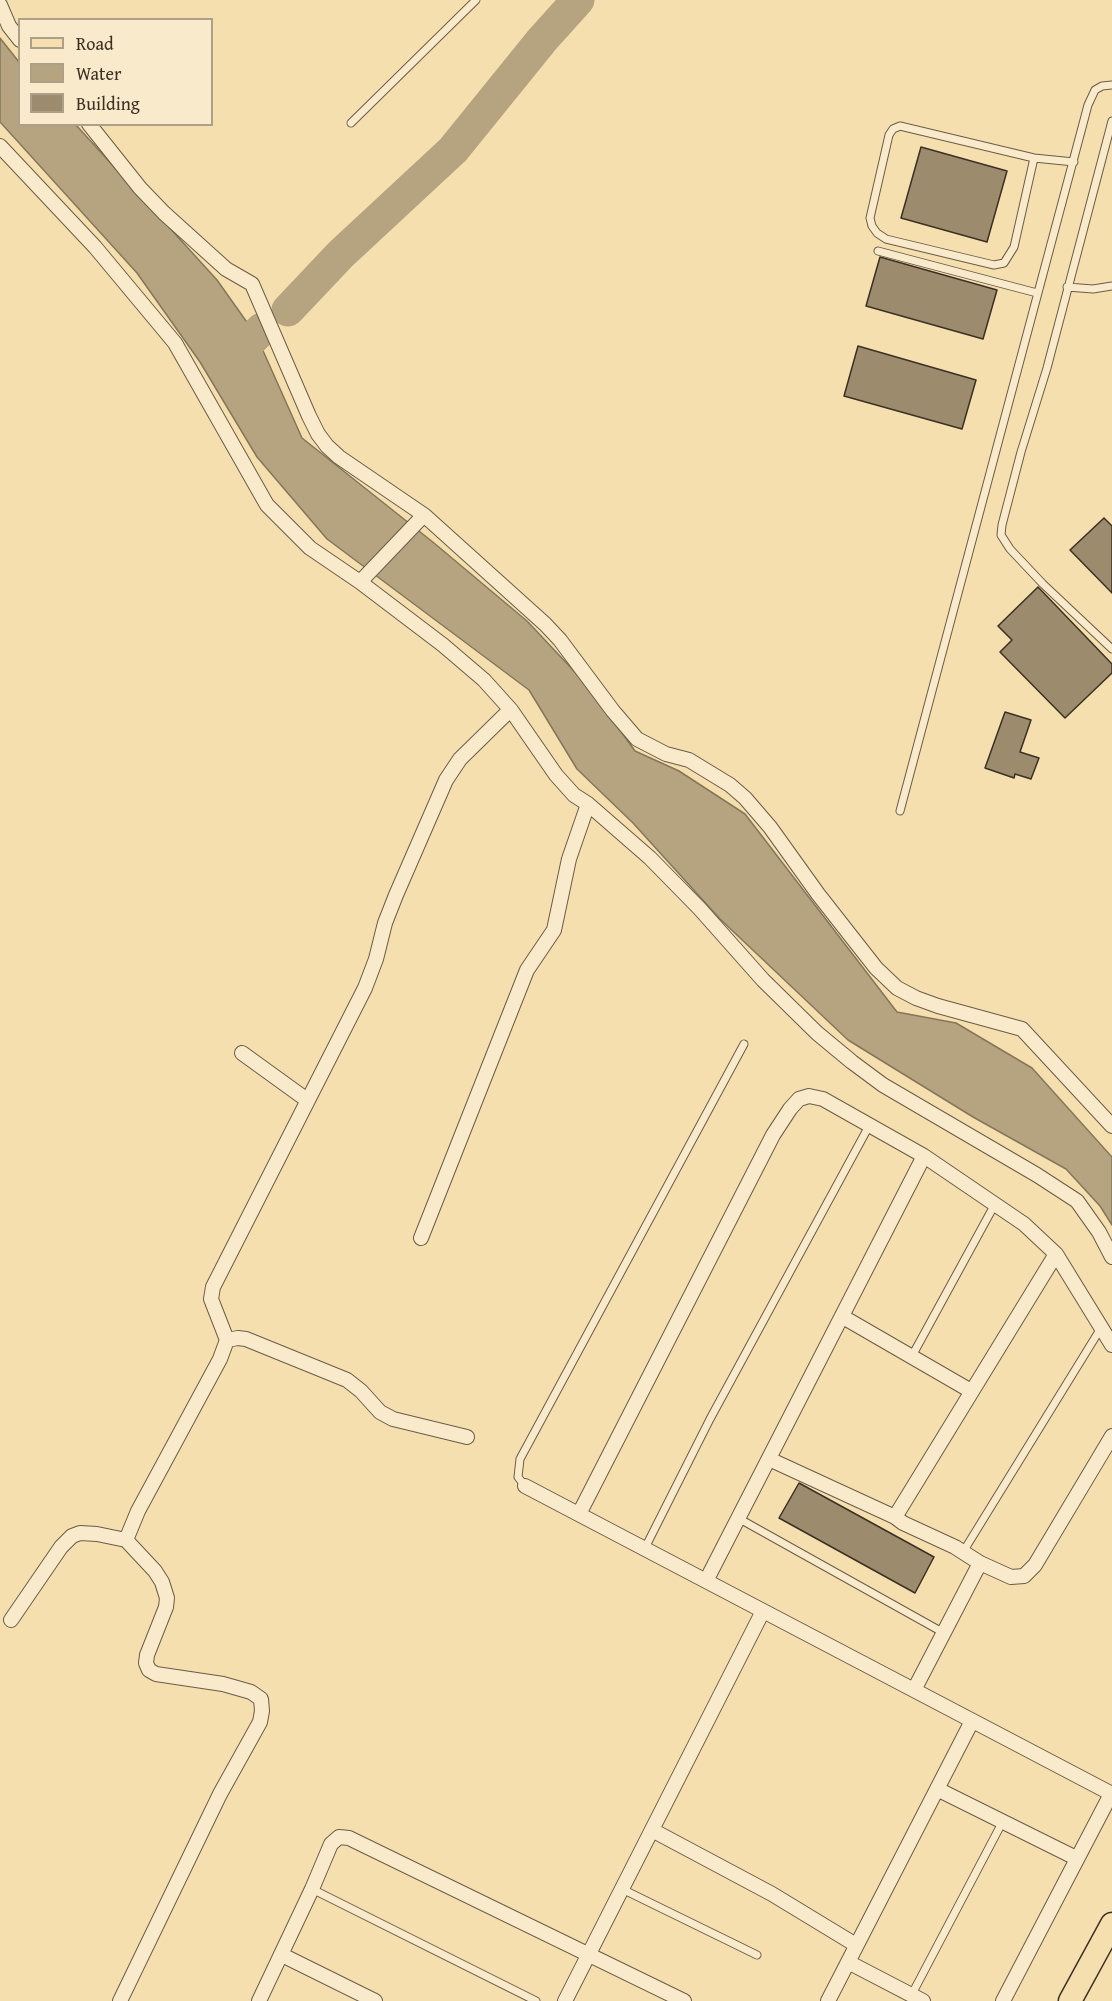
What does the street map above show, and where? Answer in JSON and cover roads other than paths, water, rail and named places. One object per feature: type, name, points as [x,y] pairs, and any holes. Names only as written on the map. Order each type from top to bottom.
[{"type":"main road","points":[[1070,2001],[1112,1924]]},
{"type":"street","points":[[0,5],[9,26],[18,37]]},
{"type":"street","points":[[91,126],[140,188],[164,213],[226,269],[252,284],[309,416],[327,446],[545,624],[637,739],[666,754],[689,760],[730,785],[745,798],[770,827],[818,894],[876,968],[897,987],[916,998],[938,1006],[1022,1029],[1112,1126]]},
{"type":"street","points":[[0,146],[95,247],[175,343],[267,505],[310,548],[365,578],[484,680],[510,710],[556,775],[574,795],[588,804],[672,879],[763,980],[817,1034],[883,1085],[1077,1201],[1099,1232],[1112,1257]]},
{"type":"street","points":[[365,578],[419,520]]},
{"type":"street","points":[[126,1540],[138,1511],[220,1359],[227,1340],[211,1299],[213,1287],[365,988],[376,959],[385,923],[446,780],[460,759],[510,710]]},
{"type":"street","points":[[421,1238],[527,970],[554,930],[569,859],[588,804]]},
{"type":"street","points":[[242,1053],[307,1100]]},
{"type":"street","points":[[579,1514],[773,1135],[790,1108],[799,1099],[809,1096],[823,1099],[924,1156],[1024,1224],[1056,1254],[1112,1345]]},
{"type":"street","points":[[706,1581],[924,1156]]},
{"type":"street","points":[[895,1517],[1056,1254]]},
{"type":"street","points":[[843,1317],[971,1390]]},
{"type":"street","points":[[227,1340],[246,1339],[347,1380],[361,1391],[380,1412],[393,1419],[467,1437]]},
{"type":"street","points":[[769,1458],[895,1517],[980,1563],[1011,1577],[1024,1576],[1035,1565],[1112,1436]]},
{"type":"street","points":[[525,1486],[1112,1794],[1076,1858],[1003,2001]]},
{"type":"street","points":[[11,1620],[61,1547],[72,1536],[80,1533],[96,1534],[126,1540],[155,1571],[162,1582],[167,1598],[166,1607],[147,1655],[146,1663],[149,1670],[156,1674],[223,1684],[250,1692],[261,1699],[260,1722],[220,1794],[120,2001]]},
{"type":"street","points":[[914,1690],[980,1563]]},
{"type":"street","points":[[565,2001],[763,1611]]},
{"type":"street","points":[[828,2001],[972,1721]]},
{"type":"street","points":[[937,1789],[1076,1858]]},
{"type":"street","points":[[652,1830],[772,1894],[856,1945]]},
{"type":"street","points":[[259,2001],[331,1844],[339,1837],[349,1838],[684,2001]]},
{"type":"street","points":[[282,1954],[375,2001]]},
{"type":"street","points":[[848,1962],[914,1999]]},
{"type":"lane","points":[[351,123],[476,0]]},
{"type":"lane","points":[[900,812],[1088,105],[1095,90],[1102,86],[1112,85]]},
{"type":"lane","points":[[1112,122],[1047,368],[1021,452],[1001,535],[1010,549],[1043,584],[1112,649]]},
{"type":"lane","points":[[1034,158],[1014,247],[1004,264],[994,265],[886,239],[872,226],[870,218],[889,135],[893,129],[900,126],[1034,158],[1074,162]]},
{"type":"lane","points":[[879,251],[1037,293]]},
{"type":"lane","points":[[1067,286],[1093,289],[1112,286]]},
{"type":"lane","points":[[525,1486],[518,1477],[520,1459],[744,1044]]},
{"type":"lane","points":[[645,1548],[710,1419],[869,1126]]},
{"type":"lane","points":[[912,1356],[995,1204]]},
{"type":"lane","points":[[963,1552],[1101,1328]]},
{"type":"lane","points":[[738,1518],[944,1633]]},
{"type":"lane","points":[[914,1999],[1003,1821]]},
{"type":"lane","points":[[312,1889],[536,2001]]},
{"type":"lane","points":[[622,1889],[757,1955]]},
{"type":"water","points":[[0,38],[18,61],[18,126],[77,126],[217,280],[256,335],[302,438],[434,543],[527,621],[590,688],[635,751],[679,771],[745,814],[897,1012],[956,1023],[1032,1068],[1112,1157],[1112,1225],[1100,1206],[1066,1169],[973,1117],[848,1040],[720,919],[633,823],[577,769],[529,690],[327,539],[257,457],[200,362],[137,273],[0,122]]},
{"type":"waterway","points":[[288,310],[341,254],[453,150],[542,40],[578,0]]},
{"type":"waterway","points":[[231,360],[262,329]]}]
